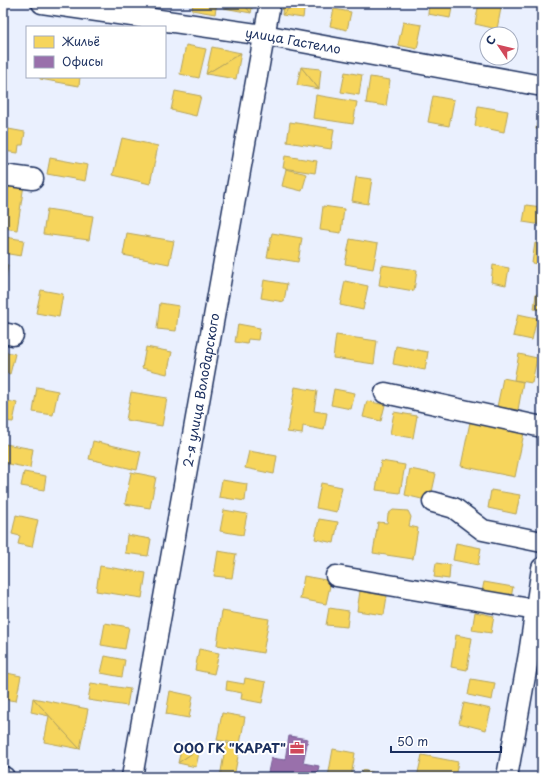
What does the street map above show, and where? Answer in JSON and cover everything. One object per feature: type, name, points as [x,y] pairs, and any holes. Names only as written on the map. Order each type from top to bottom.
[{"type":"street","name":"улица Гастелло","points":[[42,3],[264,35],[542,86]]},
{"type":"street","name":"2-я улица Володарского","points":[[132,777],[270,3]]},
{"type":"street","points":[[3,175],[32,179]]},
{"type":"street","points":[[385,393],[542,427]]},
{"type":"street","points":[[433,502],[454,508],[483,530],[542,542]]},
{"type":"street","points":[[507,777],[535,655],[536,610],[542,568]]},
{"type":"street","points":[[336,576],[536,610]]},
{"type":"building: Жильё","points":[[193,3],[217,3],[215,14],[192,10]]},
{"type":"building: Жильё","points":[[225,3],[243,3],[251,13],[224,8]]},
{"type":"building: Жильё","points":[[243,3],[253,3],[251,13]]},
{"type":"building: Жильё","points":[[283,3],[295,3],[282,15]]},
{"type":"building: Жильё","points":[[295,3],[305,3],[303,18],[282,15]]},
{"type":"building: Жильё","points":[[429,3],[453,3],[450,18],[428,14]]},
{"type":"building: Жильё","points":[[479,3],[502,3],[498,26],[484,26],[475,24]]},
{"type":"building: Жильё","points":[[542,6],[542,25],[538,24]]},
{"type":"building: Жильё","points":[[334,9],[351,12],[347,30],[330,26]]},
{"type":"building: Жильё","points":[[3,19],[7,20],[4,38],[3,38]]},
{"type":"building: Жильё","points":[[403,22],[422,25],[417,49],[398,45]]},
{"type":"building: Жильё","points":[[186,45],[206,49],[199,78],[180,74]]},
{"type":"building: Жильё","points":[[212,47],[241,53],[206,74]]},
{"type":"building: Жильё","points":[[241,53],[236,79],[206,74]]},
{"type":"building: Жильё","points":[[301,67],[319,89],[297,85]]},
{"type":"building: Жильё","points":[[301,67],[321,69],[319,89]]},
{"type":"building: Жильё","points":[[345,72],[362,75],[359,95],[341,92]]},
{"type":"building: Жильё","points":[[370,77],[390,80],[386,106],[366,103]]},
{"type":"building: Жильё","points":[[40,78],[80,78],[79,86]]},
{"type":"building: Жильё","points":[[175,91],[201,96],[196,116],[171,110]]},
{"type":"building: Жильё","points":[[316,95],[357,102],[353,124],[313,118]]},
{"type":"building: Жильё","points":[[433,96],[454,100],[449,126],[428,122]]},
{"type":"building: Жильё","points":[[542,100],[542,130],[536,129]]},
{"type":"building: Жильё","points":[[478,106],[508,111],[504,132],[475,126]]},
{"type":"building: Жильё","points":[[290,122],[334,129],[331,149],[287,142]]},
{"type":"building: Жильё","points":[[3,128],[25,132],[23,145],[19,145],[18,153],[3,151]]},
{"type":"building: Жильё","points":[[122,138],[158,146],[150,184],[113,175]]},
{"type":"building: Жильё","points":[[285,156],[317,161],[315,173],[283,168]]},
{"type":"building: Жильё","points":[[50,158],[88,165],[85,181],[47,174]]},
{"type":"building: Жильё","points":[[286,169],[307,174],[302,191],[282,186]]},
{"type":"building: Жильё","points":[[356,177],[372,179],[368,204],[352,201]]},
{"type":"building: Жильё","points":[[3,182],[24,185],[17,230],[3,228]]},
{"type":"building: Жильё","points":[[526,205],[542,207],[542,225],[523,222]]},
{"type":"building: Жильё","points":[[323,206],[344,209],[341,233],[320,230]]},
{"type":"building: Жильё","points":[[47,209],[93,216],[89,240],[43,234]]},
{"type":"building: Жильё","points":[[127,233],[174,241],[169,264],[123,255]]},
{"type":"building: Жильё","points":[[272,233],[302,238],[298,262],[267,257]]},
{"type":"building: Жильё","points":[[5,237],[24,240],[21,256],[3,253]]},
{"type":"building: Жильё","points":[[350,239],[378,244],[373,269],[345,264]]},
{"type":"building: Жильё","points":[[535,243],[542,245],[542,265],[532,263]]},
{"type":"building: Жильё","points":[[3,264],[8,265],[3,295]]},
{"type":"building: Жильё","points":[[382,265],[417,270],[414,291],[379,285]]},
{"type":"building: Жильё","points":[[493,265],[509,268],[506,285],[491,282]]},
{"type":"building: Жильё","points":[[264,280],[287,284],[284,302],[261,298]]},
{"type":"building: Жильё","points":[[345,281],[368,286],[363,310],[340,305]]},
{"type":"building: Жильё","points":[[41,290],[63,294],[59,317],[36,313]]},
{"type":"building: Жильё","points":[[536,294],[542,295],[542,310],[534,309]]},
{"type":"building: Жильё","points":[[160,303],[179,306],[176,331],[157,329]]},
{"type":"building: Жильё","points":[[518,314],[537,318],[532,340],[513,336]]},
{"type":"building: Жильё","points":[[238,324],[260,328],[258,340],[248,339],[247,344],[235,342]]},
{"type":"building: Жильё","points":[[336,335],[377,341],[374,364],[333,358]]},
{"type":"building: Жильё","points":[[396,346],[428,352],[425,370],[393,364]]},
{"type":"building: Жильё","points":[[146,347],[172,352],[167,374],[142,368]]},
{"type":"building: Жильё","points":[[3,351],[15,354],[10,374],[3,372]]},
{"type":"building: Жильё","points":[[519,354],[537,358],[532,383],[514,380]]},
{"type":"building: Жильё","points":[[503,378],[523,382],[518,410],[497,407]]},
{"type":"building: Жильё","points":[[37,387],[58,391],[53,415],[33,412]]},
{"type":"building: Жильё","points":[[295,387],[317,391],[314,411],[327,413],[324,430],[303,426],[302,434],[287,432]]},
{"type":"building: Жильё","points":[[334,389],[355,393],[351,409],[331,405]]},
{"type":"building: Жильё","points":[[131,392],[167,398],[162,426],[126,420]]},
{"type":"building: Жильё","points":[[3,400],[17,403],[13,422],[3,421]]},
{"type":"building: Жильё","points":[[367,401],[385,405],[381,421],[363,417]]},
{"type":"building: Жильё","points":[[394,412],[417,416],[413,438],[390,434]]},
{"type":"building: Жильё","points":[[470,422],[524,433],[515,477],[461,466]]},
{"type":"building: Жильё","points":[[93,441],[141,452],[137,470],[89,459]]},
{"type":"building: Жильё","points":[[5,444],[33,449],[30,468],[3,463]]},
{"type":"building: Жильё","points":[[249,451],[277,456],[274,474],[245,468]]},
{"type":"building: Жильё","points":[[381,461],[405,465],[400,493],[376,490]]},
{"type":"building: Жильё","points":[[410,469],[436,474],[430,501],[405,495]]},
{"type":"building: Жильё","points":[[24,472],[46,476],[44,490],[21,486]]},
{"type":"building: Жильё","points":[[131,472],[156,477],[150,508],[125,504]]},
{"type":"building: Жильё","points":[[222,480],[247,484],[245,501],[219,497]]},
{"type":"building: Жильё","points":[[321,483],[342,487],[337,512],[316,508]]},
{"type":"building: Жильё","points":[[491,490],[520,495],[516,514],[488,508]]},
{"type":"building: Жильё","points":[[224,510],[247,514],[243,535],[220,531]]},
{"type":"building: Жильё","points":[[393,510],[408,511],[411,517],[409,526],[418,528],[413,559],[373,553],[378,522],[387,523],[388,514]]},
{"type":"building: Жильё","points":[[16,515],[38,520],[32,547],[18,544],[20,536],[12,534]]},
{"type":"building: Жильё","points":[[319,519],[338,522],[334,543],[315,539]]},
{"type":"building: Жильё","points":[[127,535],[151,539],[148,556],[125,553]]},
{"type":"building: Жильё","points":[[456,543],[481,548],[478,565],[453,560]]},
{"type":"building: Жильё","points":[[218,551],[236,554],[232,578],[214,576]]},
{"type":"building: Жильё","points":[[436,563],[450,565],[449,579],[434,577]]},
{"type":"building: Жильё","points":[[100,566],[146,573],[142,598],[96,591]]},
{"type":"building: Жильё","points":[[304,576],[331,581],[326,604],[300,599]]},
{"type":"building: Жильё","points":[[484,582],[513,587],[510,603],[481,597]]},
{"type":"building: Жильё","points":[[360,591],[387,596],[384,615],[357,611]]},
{"type":"building: Жильё","points":[[329,608],[349,611],[347,627],[326,625]]},
{"type":"building: Жильё","points":[[222,611],[269,619],[263,653],[217,645]]},
{"type":"building: Жильё","points":[[475,612],[494,616],[491,633],[472,630]]},
{"type":"building: Жильё","points":[[105,623],[129,627],[125,649],[101,645]]},
{"type":"building: Жильё","points":[[456,635],[472,638],[467,670],[451,667]]},
{"type":"building: Жильё","points":[[199,649],[219,653],[214,674],[195,670]]},
{"type":"building: Жильё","points":[[105,656],[125,660],[122,677],[101,673]]},
{"type":"building: Жильё","points":[[7,673],[21,676],[16,701],[3,699],[3,690]]},
{"type":"building: Жильё","points":[[245,678],[266,682],[262,703],[241,699],[242,693],[226,690],[227,681],[244,684]]},
{"type":"building: Жильё","points":[[471,679],[495,683],[492,700],[468,695]]},
{"type":"building: Жильё","points":[[91,683],[130,689],[127,706],[88,700]]},
{"type":"building: Жильё","points":[[170,691],[193,696],[189,718],[166,714]]},
{"type":"building: Жильё","points":[[33,698],[80,749],[44,742],[49,716],[31,712]]},
{"type":"building: Жильё","points":[[33,698],[88,709],[80,749]]},
{"type":"building: Жильё","points":[[464,703],[491,709],[486,730],[459,723]]},
{"type":"building: Жильё","points":[[222,713],[245,717],[240,744],[217,740]]},
{"type":"building: Жильё","points":[[226,743],[240,746],[234,777],[220,777]]},
{"type":"building: Жильё","points":[[182,745],[200,748],[178,763]]},
{"type":"building: Жильё","points":[[200,748],[196,767],[178,763]]},
{"type":"building: Жильё","points":[[333,749],[355,753],[351,777],[328,777]]},
{"type":"building: Жильё","points":[[542,751],[542,771],[539,771]]},
{"type":"building: Жильё","points":[[422,755],[458,762],[455,777],[417,777]]},
{"type":"building: Жильё","points":[[362,770],[385,775],[384,777],[360,777]]},
{"type":"building: Офисы","name":"ООО ГК \"КАРАТ\"","points":[[289,736],[308,739],[303,763],[319,766],[317,777],[267,777],[271,758],[285,760]]},
{"type":"place","name":"ООО ГК \"КАРАТ\"","points":[[297,748]]}]
